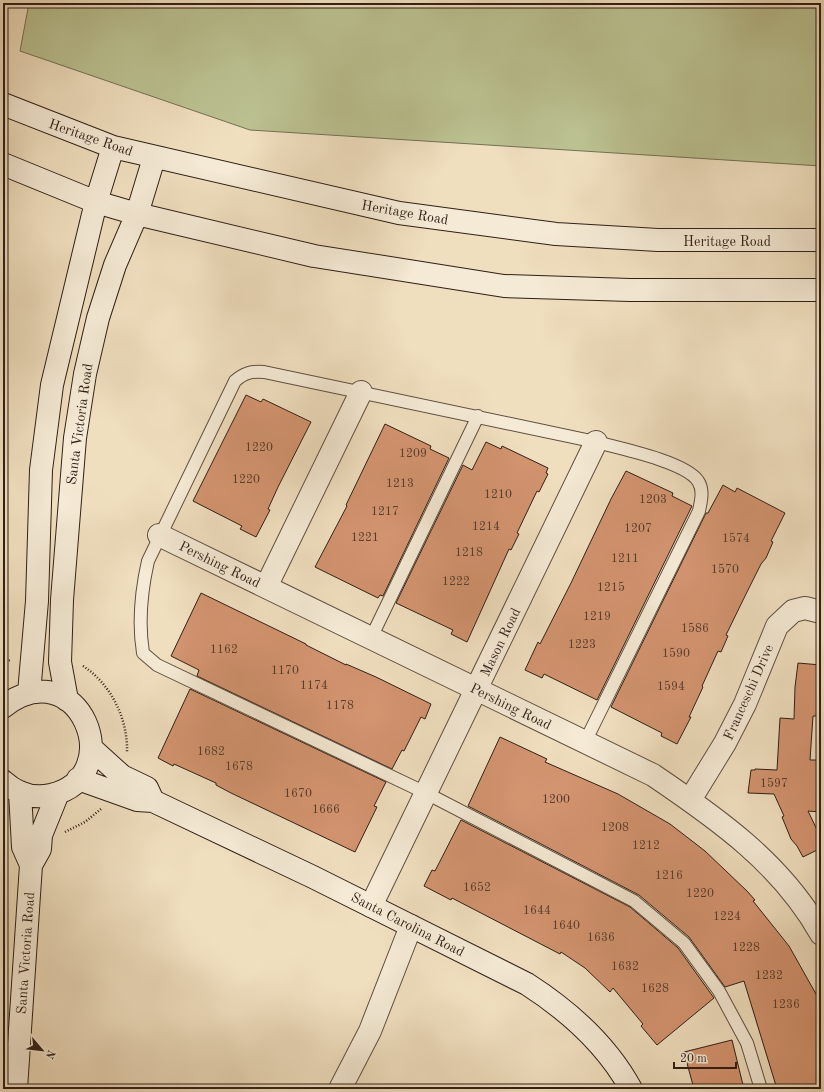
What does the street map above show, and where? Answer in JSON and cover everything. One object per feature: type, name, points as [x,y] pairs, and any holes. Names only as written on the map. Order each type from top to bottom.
[{"type":"street","name":"Heritage Road","points":[[3,104],[113,147],[154,158],[399,213],[556,234],[658,240],[821,240]]},
{"type":"street","points":[[29,693],[37,601],[41,470],[52,385],[96,202],[113,147]]},
{"type":"street","name":"Santa Victoria Road","points":[[67,700],[59,659],[75,438],[85,374],[98,318],[115,265],[136,214],[154,158]]},
{"type":"street","points":[[3,164],[96,202],[136,214],[314,256],[504,286],[630,290],[821,290]]},
{"type":"street","points":[[266,587],[361,392]]},
{"type":"street","name":"Mason Road","points":[[371,906],[596,442]]},
{"type":"street","name":"Pershing Road","points":[[159,535],[653,775],[690,800],[743,840],[781,877],[820,929]]},
{"type":"street","name":"Franceschi Drive","points":[[690,800],[725,743],[745,704],[777,626],[793,612],[805,608],[821,612]]},
{"type":"street","points":[[3,707],[14,699],[29,693],[42,692],[55,694],[67,700],[78,709],[86,720],[91,734],[92,748],[88,764],[78,779],[58,793],[45,796],[32,796],[11,787]]},
{"type":"street","name":"Santa Carolina Road","points":[[92,748],[122,776],[147,788],[153,801]]},
{"type":"street","name":"Santa Carolina Road","points":[[78,779],[137,800],[153,801],[371,906],[527,984],[558,1004],[588,1032],[608,1054],[631,1089]]},
{"type":"street","name":"Santa Victoria Road","points":[[11,787],[23,847],[31,865]]},
{"type":"street","name":"Santa Victoria Road","points":[[16,1089],[31,865],[40,849],[41,835],[58,793]]},
{"type":"street","points":[[340,1089],[370,1031],[411,926]]},
{"type":"lane","points":[[585,742],[699,511],[702,495],[699,481],[690,472],[645,454],[478,416],[264,372],[253,371],[242,375],[235,381],[159,535],[148,561],[143,584],[140,630],[143,653],[157,665],[426,793],[634,901],[684,943],[719,991],[747,1043],[761,1089]]},
{"type":"lane","points":[[371,638],[478,416]]},
{"type":"path","points":[[79,663],[90,671],[104,685],[117,704],[124,721],[128,742],[127,754]]},
{"type":"path","points":[[58,834],[85,822],[105,806]]},
{"type":"green space","points":[[29,3],[821,3],[821,166],[250,130],[20,51]]},
{"type":"building","points":[[246,395],[261,402],[263,399],[311,422],[278,487],[268,509],[270,510],[256,537],[240,529],[242,526],[193,501]]},
{"type":"building","points":[[385,424],[431,446],[430,449],[449,458],[383,596],[380,595],[378,598],[315,567],[347,506],[346,505]]},
{"type":"building","points":[[486,442],[501,449],[502,446],[548,468],[546,473],[548,474],[539,492],[537,491],[517,533],[519,534],[511,550],[509,549],[467,642],[451,634],[453,630],[396,603],[463,465],[472,470]]},
{"type":"building","points":[[626,471],[673,493],[672,496],[692,506],[597,700],[544,674],[542,678],[525,670],[538,642],[540,644],[571,583]]},
{"type":"building","points":[[723,485],[735,492],[737,488],[785,513],[771,541],[773,542],[766,558],[761,564],[726,635],[728,636],[721,652],[718,651],[689,717],[691,717],[677,744],[661,736],[662,733],[611,707],[706,513],[708,513]]},
{"type":"building","points":[[201,593],[346,665],[376,677],[431,704],[425,719],[421,717],[404,751],[402,750],[392,769],[197,676],[199,670],[171,656]]},
{"type":"building","points":[[798,663],[821,665],[820,716],[813,716],[810,760],[821,760],[821,812],[808,811],[821,838],[821,848],[803,857],[791,839],[782,817],[784,816],[774,794],[748,793],[751,770],[777,770],[780,718],[794,719],[795,687]]},
{"type":"building","points":[[190,689],[386,782],[374,806],[377,807],[355,852],[231,793],[216,785],[216,783],[174,764],[173,766],[158,758]]},
{"type":"building","points":[[500,737],[547,759],[545,762],[618,794],[670,824],[705,851],[747,891],[755,900],[753,901],[789,946],[821,1003],[821,1083],[804,1089],[777,1089],[744,981],[725,987],[689,937],[639,895],[468,806]]},
{"type":"building","points":[[461,820],[630,907],[678,948],[714,998],[657,1045],[641,1026],[643,1024],[613,988],[610,992],[585,968],[561,952],[560,954],[452,898],[451,900],[424,886],[432,870],[435,871]]},
{"type":"building","points":[[732,1040],[744,1089],[694,1089],[684,1052]]}]
